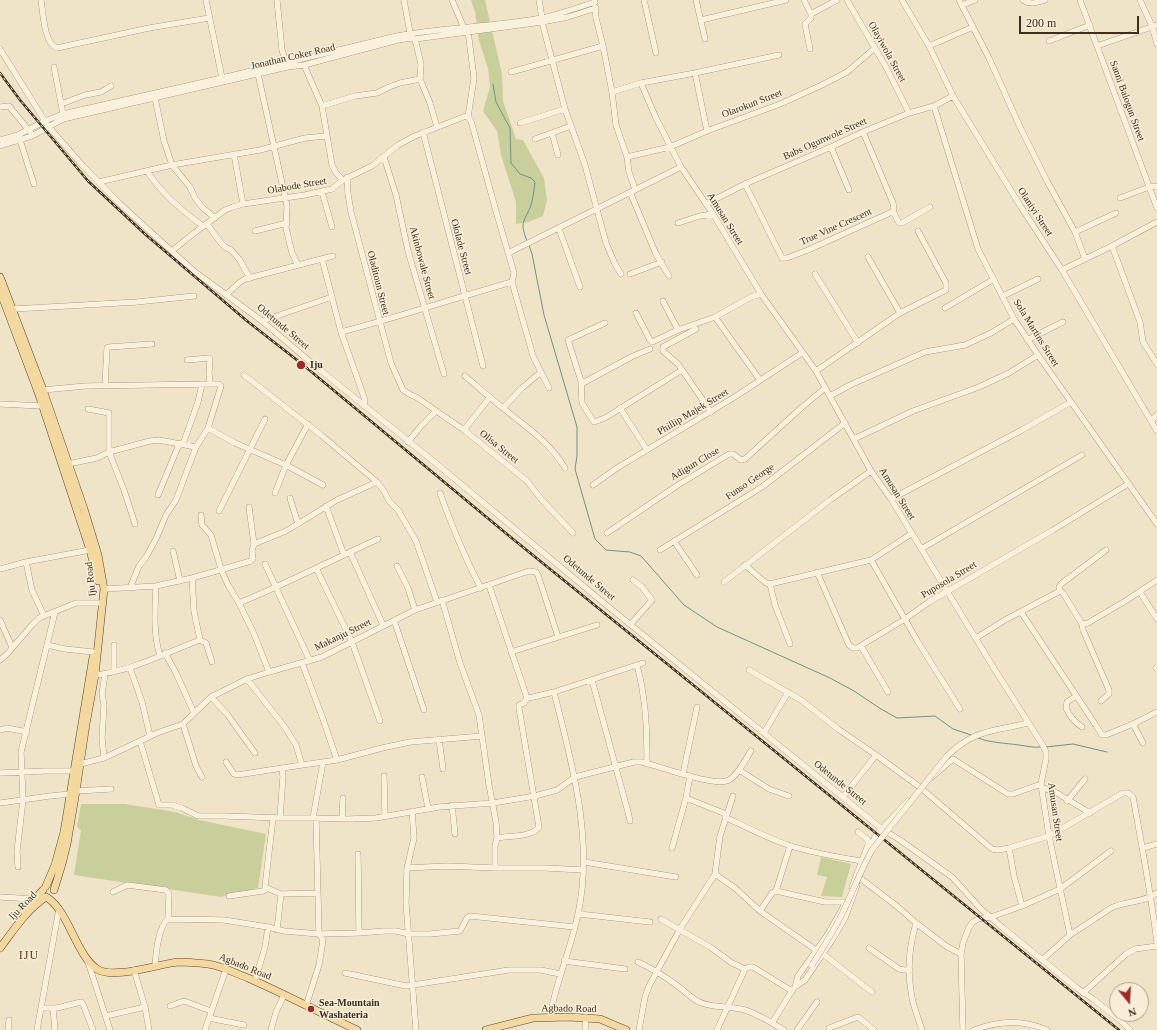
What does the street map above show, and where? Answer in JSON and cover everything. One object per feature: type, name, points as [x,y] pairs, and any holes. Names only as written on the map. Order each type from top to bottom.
[{"type":"main road","name":"Iju Road","points":[[0,277],[43,390],[68,464],[98,555],[104,589],[95,675],[80,764],[59,854],[44,888],[0,940]]},
{"type":"main road","name":"Iju Road","points":[[0,291],[42,406],[90,550],[98,577],[99,589],[93,652],[73,770],[73,793],[67,844],[62,864],[50,895],[40,901],[26,915],[0,948]]},
{"type":"main road","points":[[51,887],[50,895],[42,893],[44,888],[51,887]]},
{"type":"main road","name":"Agbado Road","points":[[50,895],[87,958],[97,969],[110,973],[178,962],[209,964],[226,969],[255,981],[357,1030]]},
{"type":"main road","name":"Agbado Road","points":[[486,1030],[495,1029],[533,1018],[586,1017],[600,1019],[626,1030]]},
{"type":"street","points":[[41,0],[48,40],[53,47],[57,48],[149,28],[209,18]]},
{"type":"street","points":[[206,0],[222,78]]},
{"type":"street","points":[[277,0],[282,50],[286,62]]},
{"type":"street","points":[[404,0],[410,33]]},
{"type":"street","points":[[452,0],[466,30],[474,78],[468,117],[471,121],[514,273],[512,282],[533,356],[549,388]]},
{"type":"street","points":[[539,0],[542,20],[565,109],[585,165],[608,250],[621,274]]},
{"type":"street","points":[[644,0],[656,53]]},
{"type":"street","points":[[696,0],[705,39]]},
{"type":"street","points":[[701,20],[786,0]]},
{"type":"street","points":[[804,0],[812,14]]},
{"type":"street","points":[[810,49],[805,24],[812,14],[837,0]]},
{"type":"street","name":"Olayiwola Street","points":[[847,0],[875,48],[909,113]]},
{"type":"street","name":"Olaniyi Street","points":[[902,0],[928,46],[953,96],[1021,207],[1062,270],[1157,431]]},
{"type":"street","points":[[975,0],[960,3],[1004,90],[1020,127],[1050,188],[1074,232],[1085,259]]},
{"type":"street","points":[[1022,0],[1034,4],[1044,0]]},
{"type":"street","name":"Sanni Balogun Street","points":[[1080,0],[1157,208]]},
{"type":"street","points":[[1140,0],[1154,25],[1157,44]]},
{"type":"street","points":[[592,4],[603,46],[612,92],[616,126],[626,157],[632,191],[656,254],[669,276]]},
{"type":"street","name":"Jonathan Coker Road","points":[[0,146],[20,140],[63,114],[410,33],[506,28],[542,20],[592,4]]},
{"type":"street","points":[[1049,41],[1090,25]]},
{"type":"street","points":[[1097,46],[1154,25]]},
{"type":"street","points":[[928,46],[973,27]]},
{"type":"street","name":"Jonathan Coker Road","points":[[47,124],[287,67],[304,65],[398,40],[411,38],[415,39],[466,30]]},
{"type":"street","points":[[415,39],[421,64],[420,79],[430,103],[437,127]]},
{"type":"street","points":[[511,72],[603,46]]},
{"type":"street","name":"Olarokun Street","points":[[626,157],[670,147],[707,131],[780,104],[847,72],[875,48]]},
{"type":"street","name":"Odetunde Street","points":[[0,49],[39,113],[78,160],[119,203],[195,272],[262,321],[510,526],[882,829],[952,877],[990,917],[1130,1030]]},
{"type":"street","points":[[612,92],[641,83],[779,55]]},
{"type":"street","points":[[304,65],[322,106],[332,165],[336,173],[345,178]]},
{"type":"street","points":[[54,67],[63,114]]},
{"type":"street","points":[[694,73],[707,131]]},
{"type":"street","points":[[258,74],[275,146],[288,212],[286,228],[292,253],[298,265]]},
{"type":"street","points":[[322,106],[355,96],[377,93],[400,83],[420,79]]},
{"type":"street","name":"Amusan Street","points":[[641,83],[649,105],[681,167],[713,214],[761,294],[816,372],[871,471],[890,499],[1042,744],[1046,752],[1046,759],[1041,786],[1049,836],[1070,935]]},
{"type":"street","points":[[61,104],[85,95],[101,92],[111,86]]},
{"type":"street","name":"Babs Ogunwole Street","points":[[706,204],[745,184],[863,132],[909,113],[934,106],[953,96]]},
{"type":"street","points":[[155,98],[164,141],[172,165],[203,208],[215,218]]},
{"type":"street","points":[[0,107],[9,106],[31,133]]},
{"type":"street","name":"Sola Martins Street","points":[[934,106],[978,249],[1014,319],[1038,356],[1157,524]]},
{"type":"street","points":[[520,123],[565,109]]},
{"type":"street","name":"Olabode Street","points":[[172,251],[225,210],[243,204],[322,192],[336,187],[345,178],[372,166],[398,145],[423,132],[466,116],[468,117]]},
{"type":"street","points":[[535,139],[571,126]]},
{"type":"street","name":"Ololade Street","points":[[423,132],[483,366]]},
{"type":"street","points":[[863,132],[893,203],[893,211],[899,223],[902,223],[930,207]]},
{"type":"street","name":"Jonathan Coker Road","points":[[0,140],[31,133]]},
{"type":"street","points":[[552,133],[558,155]]},
{"type":"street","points":[[100,182],[172,165],[275,146],[305,138],[326,136]]},
{"type":"street","points":[[20,140],[34,184]]},
{"type":"street","points":[[831,147],[850,190]]},
{"type":"street","points":[[234,154],[243,204]]},
{"type":"street","name":"Akinbowale Street","points":[[384,157],[396,195],[408,252],[444,374]]},
{"type":"street","points":[[508,253],[559,229],[681,167]]},
{"type":"street","points":[[147,171],[162,191],[205,225],[225,247],[231,250],[239,259],[250,278]]},
{"type":"street","name":"Oladitoun Street","points":[[345,178],[351,212],[379,322],[391,363],[403,390]]},
{"type":"street","name":"True Vine Crescent","points":[[745,184],[782,258],[787,258],[808,250],[893,211]]},
{"type":"street","points":[[1120,198],[1149,187],[1157,186]]},
{"type":"street","points":[[322,192],[332,227]]},
{"type":"street","points":[[1074,232],[1116,213]]},
{"type":"street","points":[[678,223],[700,216],[713,214]]},
{"type":"street","points":[[255,231],[287,222]]},
{"type":"street","points":[[1062,270],[1157,222]]},
{"type":"street","points":[[559,229],[580,287]]},
{"type":"street","points":[[816,372],[900,313],[946,290],[946,283],[918,231]]},
{"type":"street","points":[[1112,246],[1140,322],[1143,342],[1157,364]]},
{"type":"street","points":[[227,294],[240,282],[250,278],[333,256]]},
{"type":"street","points":[[868,258],[900,313]]},
{"type":"street","points":[[322,259],[341,332],[365,400],[364,406]]},
{"type":"street","points":[[630,274],[662,262]]},
{"type":"street","points":[[814,274],[858,343]]},
{"type":"street","points":[[1003,296],[1038,279]]},
{"type":"street","points":[[945,308],[994,280]]},
{"type":"street","points":[[341,332],[512,282]]},
{"type":"street","points":[[636,313],[652,342],[678,330],[716,318],[751,297],[761,294]]},
{"type":"street","points":[[13,309],[137,302],[194,296]]},
{"type":"street","points":[[262,321],[332,298]]},
{"type":"street","points":[[662,301],[678,330]]},
{"type":"street","points":[[716,318],[760,380]]},
{"type":"street","points":[[830,396],[882,370],[925,352],[970,343],[991,333],[1014,319]]},
{"type":"street","points":[[1027,340],[1063,322]]},
{"type":"street","points":[[606,323],[568,340],[581,384],[582,403],[591,420],[596,422],[682,370]]},
{"type":"street","points":[[696,329],[663,347],[663,351],[678,364],[711,412]]},
{"type":"street","points":[[105,386],[107,348],[109,346],[152,344]]},
{"type":"street","points":[[581,384],[633,356],[650,349]]},
{"type":"street","name":"Phillip Majek Street","points":[[593,485],[647,450],[711,412],[802,353]]},
{"type":"street","points":[[854,439],[913,411],[979,387],[1009,373],[1038,356]]},
{"type":"street","points":[[187,360],[210,359],[210,384]]},
{"type":"street","points":[[503,408],[522,388],[541,372]]},
{"type":"street","points":[[244,375],[308,424],[377,482],[389,501],[398,510],[416,541],[440,601],[460,663],[480,715],[490,790],[496,822],[497,838],[495,846],[495,868]]},
{"type":"street","points":[[465,376],[543,439],[560,459],[565,468]]},
{"type":"street","points":[[43,390],[85,386],[202,384],[219,384],[221,386],[208,428],[196,447],[176,500],[166,515],[156,539],[146,557],[139,566],[130,588]]},
{"type":"street","points":[[158,494],[178,447],[182,443],[198,402],[202,384]]},
{"type":"street","name":"Adigun Close","points":[[607,533],[678,484],[729,454],[733,454],[741,460],[745,459],[825,388]]},
{"type":"street","name":"Olisa Street","points":[[403,390],[416,397],[464,430],[527,481],[542,500],[573,533]]},
{"type":"street","points":[[464,430],[490,397]]},
{"type":"street","points":[[890,499],[1022,430],[1071,402]]},
{"type":"street","points":[[0,404],[42,406]]},
{"type":"street","points":[[620,408],[647,450]]},
{"type":"street","points":[[88,409],[109,413],[109,452],[124,490],[135,524]]},
{"type":"street","points":[[408,442],[436,411]]},
{"type":"street","points":[[1151,421],[1157,415]]},
{"type":"street","points":[[219,511],[265,419]]},
{"type":"street","name":"Funso George","points":[[660,550],[762,487],[845,423]]},
{"type":"street","points":[[275,493],[286,464],[308,424]]},
{"type":"street","points":[[208,428],[249,449],[286,464],[323,485]]},
{"type":"street","points":[[68,464],[97,458],[109,452],[150,441],[159,440],[182,443],[196,447]]},
{"type":"street","points":[[921,549],[1082,455]]},
{"type":"street","points":[[724,582],[830,500],[871,471]]},
{"type":"street","points":[[254,544],[286,531],[326,506],[377,482]]},
{"type":"street","name":"Puposola Street","points":[[861,646],[905,619],[918,609],[1128,484]]},
{"type":"street","points":[[440,493],[454,533],[481,588]]},
{"type":"street","points":[[290,498],[298,524]]},
{"type":"street","points":[[104,589],[156,586],[192,578],[251,561],[253,559],[252,551],[254,544],[249,506]]},
{"type":"street","points":[[326,506],[383,626]]},
{"type":"street","points":[[201,515],[202,525],[214,541],[221,569],[254,634],[269,672]]},
{"type":"street","points":[[745,565],[766,583],[770,584],[871,560],[911,534]]},
{"type":"street","points":[[239,603],[276,588],[378,539]]},
{"type":"street","points":[[674,541],[697,575]]},
{"type":"street","points":[[0,569],[26,562],[90,550]]},
{"type":"street","points":[[1101,701],[1109,694],[1109,690],[1083,630],[1082,624],[1063,593],[1060,591],[1059,587],[1106,550]]},
{"type":"street","points":[[173,551],[180,581]]},
{"type":"street","points":[[871,560],[960,709]]},
{"type":"street","points":[[26,562],[32,590],[44,616]]},
{"type":"street","points":[[265,564],[310,661]]},
{"type":"street","points":[[397,566],[408,588],[415,610]]},
{"type":"street","points":[[316,568],[352,642],[380,721]]},
{"type":"street","name":"Makanju Street","points":[[80,764],[104,758],[150,736],[183,724],[211,697],[247,680],[322,657],[415,610],[529,571],[536,572],[558,637]]},
{"type":"street","points":[[818,572],[849,645],[853,648],[861,646],[888,692]]},
{"type":"street","points":[[192,578],[194,611],[200,640]]},
{"type":"street","points":[[631,624],[652,600],[642,587],[633,580]]},
{"type":"street","points":[[1082,624],[1088,623],[1157,580]]},
{"type":"street","points":[[770,584],[775,605],[790,644]]},
{"type":"street","points":[[489,585],[527,698]]},
{"type":"street","points":[[156,586],[155,627],[163,654],[176,672],[194,714]]},
{"type":"street","points":[[976,638],[1005,620],[1060,591]]},
{"type":"street","points":[[1140,592],[1157,619]]},
{"type":"street","points":[[0,660],[39,618],[76,603],[98,603]]},
{"type":"street","points":[[18,867],[17,851],[23,800],[21,752],[55,612]]},
{"type":"street","points":[[1021,612],[1102,735],[1106,735],[1133,724],[1157,712]]},
{"type":"street","points":[[0,620],[12,647]]},
{"type":"street","points":[[394,620],[424,710]]},
{"type":"street","points":[[511,652],[597,625]]},
{"type":"street","points":[[95,675],[130,668],[200,640],[206,643],[212,662]]},
{"type":"street","points":[[47,645],[65,649],[93,652]]},
{"type":"street","points":[[114,645],[114,672]]},
{"type":"street","points":[[302,663],[324,719],[336,760]]},
{"type":"street","points":[[497,838],[531,834],[539,827],[518,708],[519,705],[524,703],[527,698],[554,692],[640,664],[648,728],[647,764]]},
{"type":"street","points":[[130,668],[142,702],[150,736]]},
{"type":"street","points":[[749,670],[802,700],[838,729],[920,788],[992,849],[998,850],[1008,848],[1049,836],[1123,793],[1133,797],[1143,848],[1157,943]]},
{"type":"street","points":[[104,758],[102,738],[104,705],[102,694],[106,674]]},
{"type":"street","points":[[247,680],[288,731],[296,745],[302,765]]},
{"type":"street","points":[[592,680],[630,821]]},
{"type":"street","points":[[550,1017],[554,995],[579,914],[584,870],[575,777],[554,692]]},
{"type":"street","points":[[764,733],[788,692]]},
{"type":"street","points":[[1076,696],[1067,702],[1066,708],[1070,716],[1082,727]]},
{"type":"street","points":[[211,697],[227,714],[255,753]]},
{"type":"street","points":[[682,774],[697,707]]},
{"type":"street","points":[[772,1023],[793,989],[812,965],[832,933],[862,867],[872,850],[947,756],[958,745],[985,731],[1028,723]]},
{"type":"street","points":[[183,724],[196,766],[202,777]]},
{"type":"street","points":[[1133,724],[1143,744]]},
{"type":"street","points":[[0,730],[7,728],[27,732]]},
{"type":"street","points":[[226,762],[234,774],[237,775],[336,760],[396,745],[439,739],[482,736]]},
{"type":"street","points":[[439,739],[443,769]]},
{"type":"street","points":[[140,741],[159,805],[172,805],[198,816],[273,818],[342,819],[385,816],[452,805],[493,803],[534,796],[557,790],[575,777],[634,762],[647,764],[690,776],[722,782],[731,779],[739,770],[751,751]]},
{"type":"street","points":[[843,797],[876,755]]},
{"type":"street","points":[[793,989],[805,980],[845,918],[874,839],[920,788],[954,759],[1008,794],[1041,786],[1090,813]]},
{"type":"street","points":[[306,1006],[319,965],[323,940],[319,934],[315,818],[323,762]]},
{"type":"street","points":[[280,818],[283,776],[282,769]]},
{"type":"street","points":[[0,773],[73,770]]},
{"type":"street","points":[[739,770],[769,789],[789,796]]},
{"type":"street","points":[[384,776],[385,816]]},
{"type":"street","points":[[672,848],[686,798],[690,776]]},
{"type":"street","points":[[422,777],[428,808]]},
{"type":"street","points":[[1067,800],[1085,779]]},
{"type":"street","points":[[0,803],[111,789]]},
{"type":"street","points":[[639,1030],[645,997],[656,971],[680,929],[715,874],[720,836],[733,796]]},
{"type":"street","points":[[342,819],[343,798]]},
{"type":"street","points":[[686,798],[765,836],[790,846],[834,857],[862,861]]},
{"type":"street","points":[[452,805],[455,834]]},
{"type":"street","points":[[412,811],[414,838],[407,868],[406,903],[416,1030]]},
{"type":"street","points":[[267,889],[264,885],[273,818]]},
{"type":"street","points":[[793,989],[798,976],[828,934],[846,902],[868,845],[868,842],[858,832]]},
{"type":"street","points":[[1143,848],[1157,844]]},
{"type":"street","points":[[760,911],[772,893],[776,891],[790,846]]},
{"type":"street","points":[[1008,848],[1022,906]]},
{"type":"street","points":[[962,1030],[961,954],[969,926],[978,919],[990,917],[1022,906],[1060,889],[1111,851]]},
{"type":"street","points":[[358,854],[359,933]]},
{"type":"street","points":[[584,862],[676,877]]},
{"type":"street","points":[[407,868],[447,866],[584,870]]},
{"type":"street","points":[[715,874],[735,888],[760,911],[816,950]]},
{"type":"street","points":[[860,878],[946,946],[961,954]]},
{"type":"street","points":[[113,892],[127,885],[166,890],[169,894],[168,919]]},
{"type":"street","points":[[229,896],[267,889],[281,894],[318,893]]},
{"type":"street","points":[[776,891],[824,902],[846,902]]},
{"type":"street","points":[[1042,960],[1070,935],[1117,905],[1151,897],[1157,893]]},
{"type":"street","points":[[277,930],[281,894]]},
{"type":"street","points":[[0,897],[34,899]]},
{"type":"street","points":[[37,1030],[58,907]]},
{"type":"street","points":[[579,914],[650,922]]},
{"type":"street","points":[[155,966],[158,941],[164,922],[168,919],[224,920],[268,927],[277,930],[319,934],[359,933],[384,930],[409,934],[430,934],[460,931],[467,918],[470,916],[575,927]]},
{"type":"street","points":[[661,919],[710,947],[732,963],[745,969]]},
{"type":"street","points":[[916,923],[912,941],[910,991],[922,1030]]},
{"type":"street","points":[[255,981],[265,947],[268,927]]},
{"type":"street","points":[[1083,993],[1126,954],[1135,949],[1157,946]]},
{"type":"street","points":[[869,948],[899,969],[910,970]]},
{"type":"street","points":[[823,954],[872,992]]},
{"type":"street","points":[[87,958],[110,1030]]},
{"type":"street","points":[[564,961],[625,969]]},
{"type":"street","points":[[638,962],[656,971],[699,1002],[712,1006],[742,1009],[756,1014],[784,1030]]},
{"type":"street","points":[[717,1030],[745,969],[750,966],[793,989]]},
{"type":"street","points":[[205,1030],[226,969]]},
{"type":"street","points":[[134,970],[145,1007],[149,1030]]},
{"type":"street","points":[[345,973],[402,985],[412,985],[510,970],[541,970],[560,974]]},
{"type":"street","points":[[271,1030],[276,1012],[284,995]]},
{"type":"street","points":[[170,1006],[184,1001],[211,1011]]},
{"type":"street","points":[[41,1008],[53,1008],[81,1002],[84,1004],[93,1030]]},
{"type":"street","points":[[797,1030],[817,1002]]},
{"type":"street","points":[[106,1016],[145,1007]]},
{"type":"street","points":[[53,1008],[55,1030]]},
{"type":"street","points":[[585,1030],[586,1017]]},
{"type":"street","points":[[829,1028],[858,1017],[874,1030]]},
{"type":"street","points":[[209,1018],[244,1025]]},
{"type":"street","points":[[8,1030],[9,1020]]},
{"type":"street","points":[[974,1030],[1010,1022],[1031,1024],[1047,1030]]},
{"type":"green space","points":[[471,0],[485,0],[502,74],[503,101],[516,139],[523,140],[544,178],[547,200],[543,216],[528,222],[516,224],[516,202],[501,155],[497,131],[483,111],[490,87],[488,68],[479,41],[475,12]]},
{"type":"green space","points":[[81,804],[125,804],[175,812],[199,820],[266,834],[258,888],[221,897],[74,875],[81,830],[77,827]]},
{"type":"green space","points":[[821,857],[851,864],[842,897],[821,896],[827,877],[817,875]]},
{"type":"waterway","points":[[493,84],[496,102],[510,128],[511,163],[520,174],[531,178],[535,182],[531,205],[523,223],[527,241]]},
{"type":"waterway","points":[[529,245],[544,315],[577,427],[577,456],[575,469],[595,539],[606,550],[630,552],[641,556],[684,605],[717,627],[830,678],[897,718],[935,716],[953,729],[971,735]]},
{"type":"waterway","points":[[978,738],[998,743],[1041,747]]},
{"type":"waterway","points":[[1046,747],[1073,744],[1107,752]]},
{"type":"railway","points":[[0,73],[20,100],[88,181],[146,235],[247,321],[302,364],[508,535],[1119,1030]]},
{"type":"place","name":"Iju","points":[[301,365]]},
{"type":"place","name":"Sea-Mountain Washateria","points":[[311,1009]]},
{"type":"district","name":"IJU","points":[[29,956]]}]
